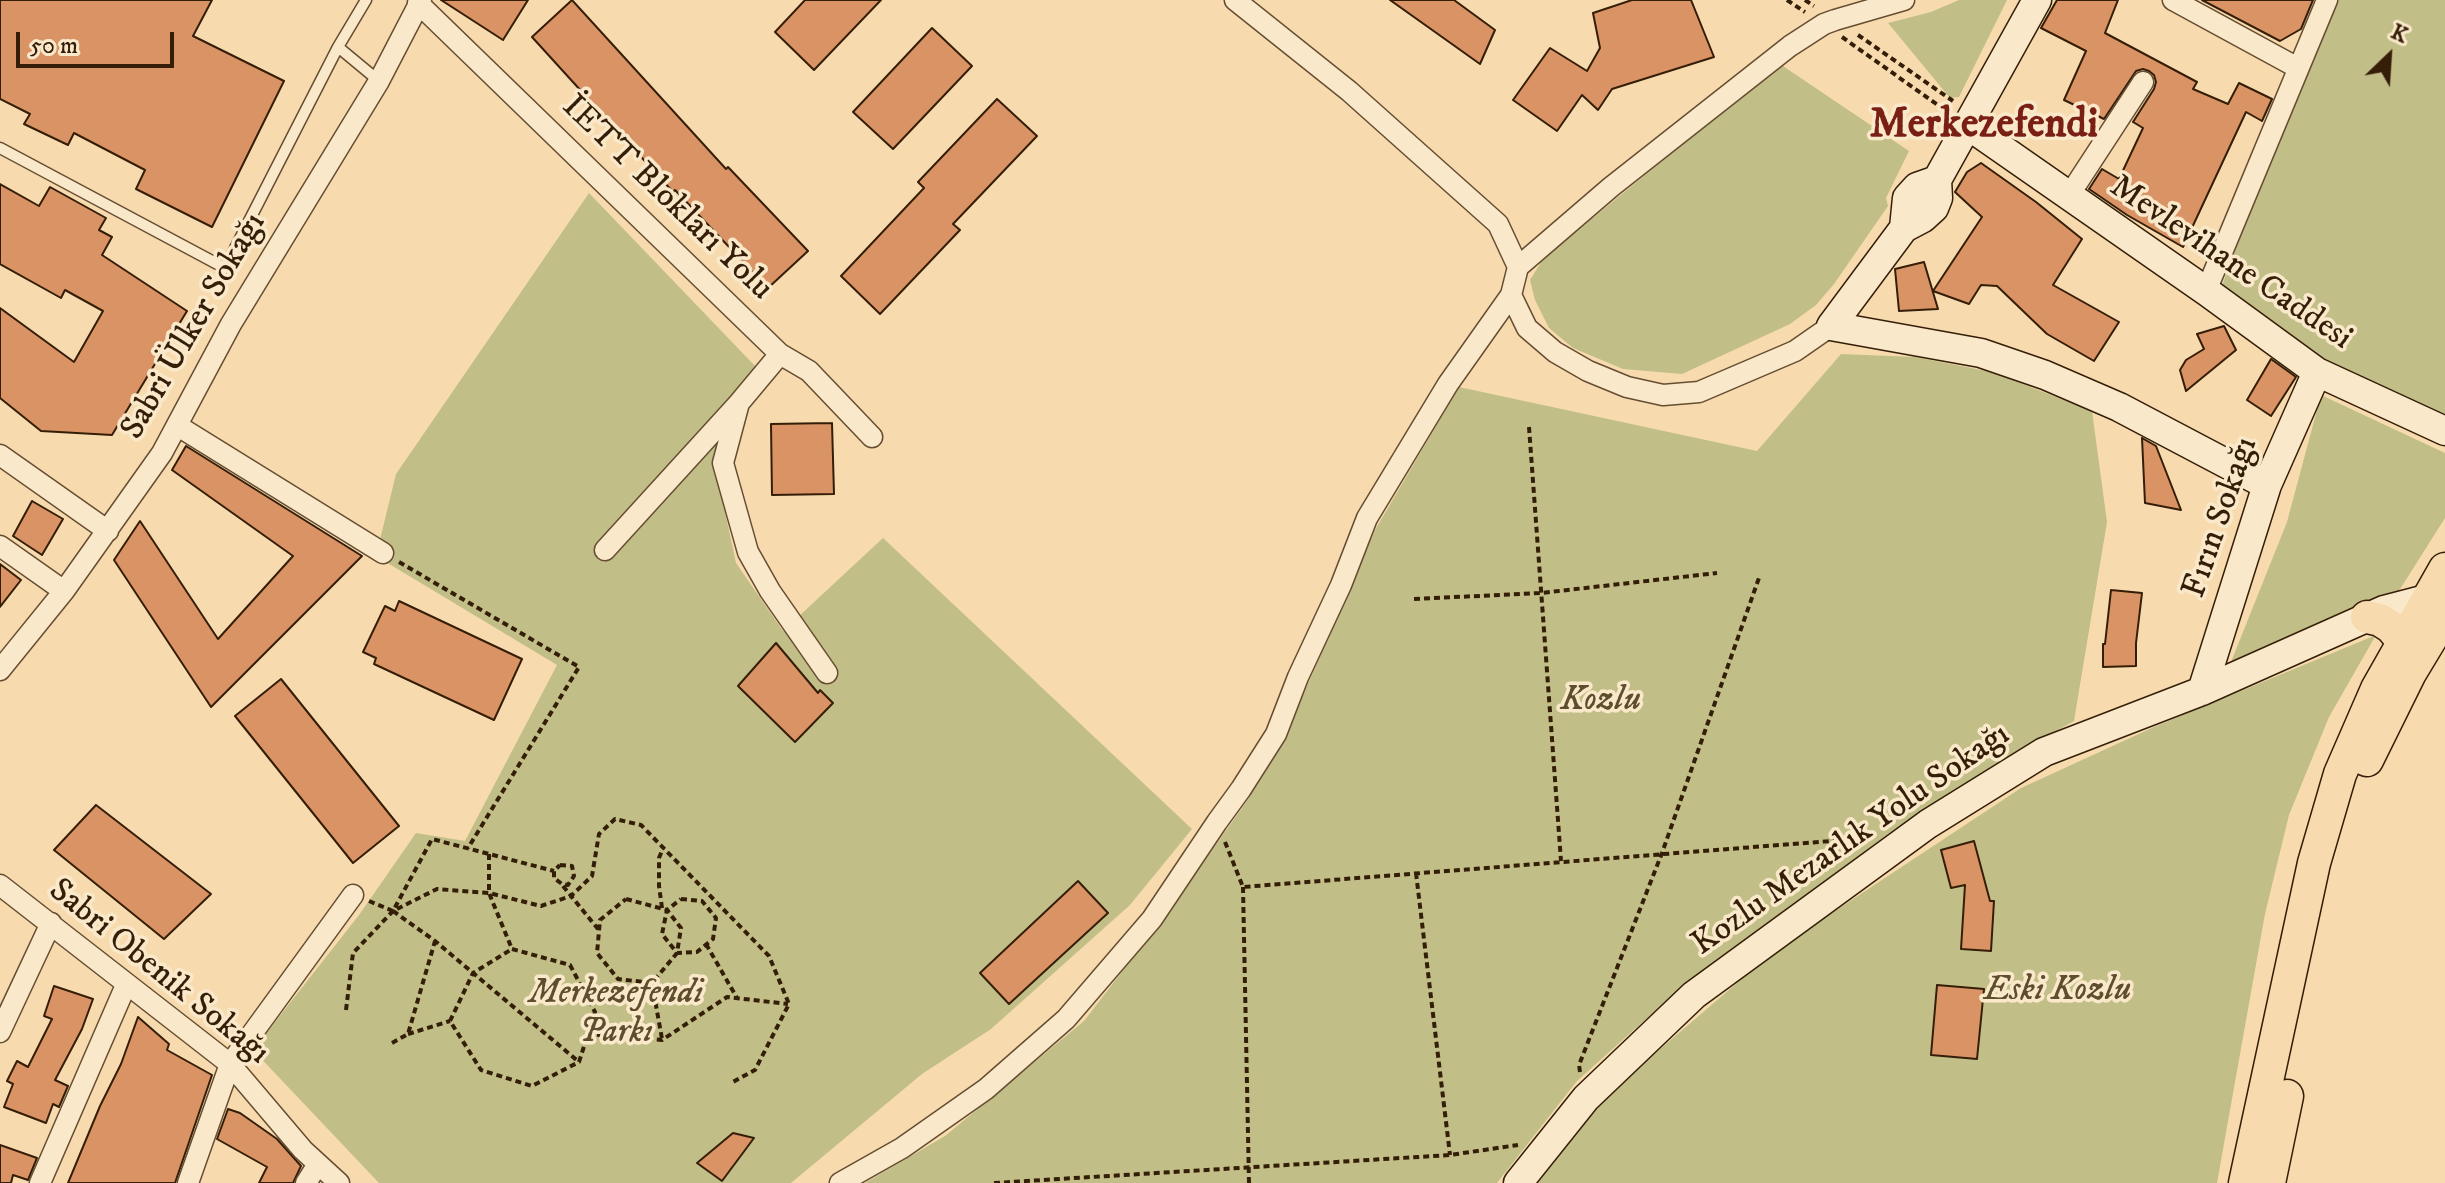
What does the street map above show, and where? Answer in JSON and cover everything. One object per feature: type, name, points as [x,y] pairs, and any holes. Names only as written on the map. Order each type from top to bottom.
[{"type":"main road","points":[[2269,1183],[2346,816],[2363,768],[2410,673],[2439,604],[2445,569]]},
{"type":"main road","points":[[2245,1183],[2329,806],[2366,709],[2403,641],[2439,604]]},
{"type":"main road","points":[[2367,617],[2391,627],[2403,641]]},
{"type":"street","points":[[1235,0],[1349,91],[1498,224],[1518,267]]},
{"type":"street","points":[[840,1183],[902,1148],[986,1089],[1066,1019],[1152,919],[1276,734],[1367,518],[1448,384],[1511,295],[1518,267],[1622,178],[1790,46],[1829,22],[1904,0]]},
{"type":"street","points":[[1511,295],[1527,328],[1555,352],[1588,371],[1627,387],[1663,395],[1699,392],[1795,351],[1831,326],[1904,228],[1934,208],[1938,198],[1937,180],[2037,0]]},
{"type":"street","points":[[2173,0],[2298,68]]},
{"type":"street","points":[[2206,291],[2327,0]]},
{"type":"street","name":"Sabri Ülker Sokağı","points":[[0,668],[64,591],[162,453],[231,324],[379,81],[420,2]]},
{"type":"street","name":"İETT Blokları Yolu","points":[[420,2],[780,354],[809,371],[872,437]]},
{"type":"street","points":[[2068,197],[2143,82]]},
{"type":"street","name":"Mevlevihane Caddesi","points":[[1969,126],[2317,372],[2445,431]]},
{"type":"street","points":[[1831,326],[1981,353],[2045,375],[2119,407],[2267,485]]},
{"type":"street","points":[[605,550],[780,354]]},
{"type":"street","name":"Fırın Sokağı","points":[[2202,691],[2267,485],[2317,372]]},
{"type":"street","points":[[739,403],[723,463],[748,552],[770,591],[827,673]]},
{"type":"street","points":[[178,426],[383,553]]},
{"type":"street","points":[[0,455],[108,531]]},
{"type":"street","points":[[0,546],[64,591]]},
{"type":"street","name":"Kozlu Mezarlık Yolu Sokağı","points":[[1518,1183],[1586,1098],[1694,995],[1914,834],[2044,752],[2202,691],[2392,607],[2439,604]]},
{"type":"street","name":"Sabri Obenik Sokağı","points":[[0,885],[230,1064],[303,1150],[339,1183]]},
{"type":"street","points":[[188,1183],[230,1064],[353,895]]},
{"type":"street","points":[[0,1032],[51,923]]},
{"type":"street","points":[[40,1183],[126,985]]},
{"type":"street","points":[[306,1183],[318,1164]]},
{"type":"lane","points":[[0,148],[225,268],[338,47],[366,0]]},
{"type":"lane","points":[[338,47],[379,81]]},
{"type":"path","points":[[1787,0],[1829,22],[1956,102],[1969,126]]},
{"type":"path","points":[[1805,0],[1829,22],[1969,126]]},
{"type":"path","points":[[1529,427],[1561,861]]},
{"type":"path","points":[[383,553],[579,667],[468,848]]},
{"type":"path","points":[[1414,599],[1541,593],[1717,573]]},
{"type":"path","points":[[1586,1098],[1579,1065],[1662,853],[1760,575]]},
{"type":"path","points":[[393,911],[437,889],[489,893],[541,906],[571,896],[592,876],[599,834],[615,819],[641,825],[769,956],[789,1004],[755,1070],[731,1083]]},
{"type":"path","points":[[1217,822],[1243,887],[1249,1183]]},
{"type":"path","points":[[1243,887],[1914,834]]},
{"type":"path","points":[[346,1010],[353,953],[393,911],[432,839],[554,871]]},
{"type":"path","points":[[664,847],[659,858],[659,886],[665,909],[662,934],[677,953]]},
{"type":"path","points":[[489,854],[489,893],[512,949]]},
{"type":"path","points":[[562,884],[568,885],[574,876],[572,866],[560,865],[554,871],[554,878],[599,931]]},
{"type":"path","points":[[1416,873],[1450,1155]]},
{"type":"path","points":[[353,895],[393,911],[435,941],[579,1062]]},
{"type":"path","points":[[652,983],[618,979],[597,953],[600,920],[626,899],[665,909],[681,928],[677,953],[652,983],[662,1040]]},
{"type":"path","points":[[665,909],[681,899],[702,901],[716,918],[713,939],[697,952],[677,953]]},
{"type":"path","points":[[408,1034],[435,941]]},
{"type":"path","points":[[706,944],[737,998]]},
{"type":"path","points":[[392,1043],[408,1034],[450,1021],[473,973],[512,949],[570,965],[595,1012],[579,1062],[532,1086],[481,1070],[450,1021]]},
{"type":"path","points":[[587,1034],[662,1040],[727,997],[789,1004]]},
{"type":"path","points":[[994,1183],[1450,1155],[1552,1140]]},
{"type":"green space","points":[[1959,0],[2007,0],[1959,97],[1950,98],[1888,23],[1931,12]]},
{"type":"green space","points":[[2336,0],[2445,0],[2445,417],[2326,365],[2220,291],[2289,104]]},
{"type":"green space","points":[[1780,64],[1909,151],[1886,198],[1888,206],[1834,284],[1816,305],[1790,324],[1682,374],[1623,369],[1573,348],[1549,328],[1535,300],[1530,280],[1543,259]]},
{"type":"green space","name":"Merkezefendi Parkı","points":[[589,193],[756,367],[713,456],[736,563],[783,631],[883,538],[1192,829],[1130,905],[991,1029],[922,1074],[791,1183],[379,1183],[253,1050],[359,915],[416,833],[465,841],[557,665],[376,556],[396,474]]},
{"type":"green space","name":"Kozlu","points":[[1841,354],[1915,357],[1992,372],[2092,411],[2107,522],[2074,721],[2006,759],[1889,833],[1676,992],[1577,1081],[1497,1183],[865,1183],[945,1136],[1084,1021],[1164,917],[1247,801],[1301,700],[1375,530],[1459,387],[1757,451]]},
{"type":"green space","points":[[2321,395],[2445,453],[2445,518],[2397,594],[2231,662],[2287,522]]},
{"type":"green space","name":"Eski Kozlu","points":[[2376,635],[2329,717],[2289,815],[2265,914],[2217,1183],[1533,1183],[1616,1087],[1773,952],[2021,788],[2154,727]]},
{"type":"building","points":[[0,0],[212,0],[193,36],[284,81],[212,227],[136,189],[145,170],[74,133],[68,145],[24,124],[30,114],[0,99]]},
{"type":"building","points":[[441,0],[528,0],[503,40]]},
{"type":"building","points":[[572,0],[726,169],[728,167],[808,251],[768,288],[675,190],[673,192],[532,37]]},
{"type":"building","points":[[805,0],[881,0],[814,70],[775,32]]},
{"type":"building","points":[[1390,0],[1454,0],[1495,30],[1480,64]]},
{"type":"building","points":[[1632,0],[1691,0],[1714,57],[1612,89],[1598,110],[1582,95],[1557,131],[1513,100],[1550,48],[1587,71],[1600,48],[1593,13]]},
{"type":"building","points":[[2057,0],[2118,0],[2105,33],[2197,82],[2193,89],[2228,104],[2239,83],[2272,99],[2262,121],[2246,112],[2183,247],[2089,189],[2102,169],[2119,179],[2143,128],[2133,122],[2156,82],[2149,71],[2136,71],[2104,119],[2064,100],[2086,51],[2041,28]]},
{"type":"building","points":[[2202,0],[2313,0],[2301,29],[2280,41]]},
{"type":"building","points":[[932,28],[972,66],[893,149],[853,112]]},
{"type":"building","points":[[997,99],[1037,136],[953,224],[960,230],[880,314],[841,276],[924,188],[918,182]]},
{"type":"building","points":[[1981,163],[2082,239],[2053,285],[2119,322],[2094,361],[2047,334],[1997,286],[1981,285],[1969,304],[1933,291],[1982,217],[1955,192],[1967,172]]},
{"type":"building","points":[[0,184],[39,206],[50,187],[106,218],[99,230],[112,237],[102,255],[187,311],[112,435],[41,431],[0,398],[0,308],[74,362],[103,311],[65,290],[61,298],[0,264]]},
{"type":"building","points":[[1924,262],[1938,309],[1899,311],[1895,269]]},
{"type":"building","points":[[2224,326],[2236,350],[2186,391],[2180,370],[2186,360],[2204,349],[2197,334]]},
{"type":"building","points":[[2271,359],[2296,377],[2271,416],[2247,400]]},
{"type":"building","points":[[832,423],[834,494],[772,495],[771,424]]},
{"type":"building","points":[[2142,438],[2156,446],[2181,510],[2145,503]]},
{"type":"building","points":[[186,446],[362,556],[211,707],[114,560],[140,521],[218,639],[293,556],[172,470]]},
{"type":"building","points":[[32,501],[63,519],[42,555],[13,536]]},
{"type":"building","points":[[0,564],[21,580],[0,607]]},
{"type":"building","points":[[2111,590],[2142,593],[2136,666],[2103,667]]},
{"type":"building","points":[[399,601],[522,659],[494,720],[374,664],[376,658],[363,652],[385,606],[395,611]]},
{"type":"building","points":[[776,643],[818,693],[820,690],[833,703],[795,742],[738,686]]},
{"type":"building","points":[[281,679],[399,826],[353,863],[235,716]]},
{"type":"building","points":[[96,805],[211,894],[164,939],[54,850]]},
{"type":"building","points":[[1974,841],[1990,901],[1994,901],[1991,951],[1961,949],[1965,885],[1951,888],[1941,850]]},
{"type":"building","points":[[1078,881],[1108,913],[1009,1004],[980,973]]},
{"type":"building","points":[[1937,985],[1984,989],[1977,1059],[1931,1055]]},
{"type":"building","points":[[54,986],[93,999],[82,1029],[55,1080],[68,1086],[59,1107],[53,1104],[46,1123],[4,1107],[13,1084],[7,1081],[17,1061],[28,1067],[52,1019],[44,1016]]},
{"type":"building","points":[[138,1017],[169,1044],[167,1050],[212,1075],[175,1183],[68,1183],[121,1064]]},
{"type":"building","points":[[228,1109],[240,1113],[277,1139],[301,1166],[293,1183],[259,1183],[267,1167],[217,1139]]},
{"type":"building","points":[[733,1133],[754,1138],[722,1181],[697,1163]]},
{"type":"building","points":[[0,1145],[37,1158],[28,1180],[13,1175],[11,1183],[0,1183]]},
{"type":"district","name":"Merkezefendi","points":[[1984,127]]}]
